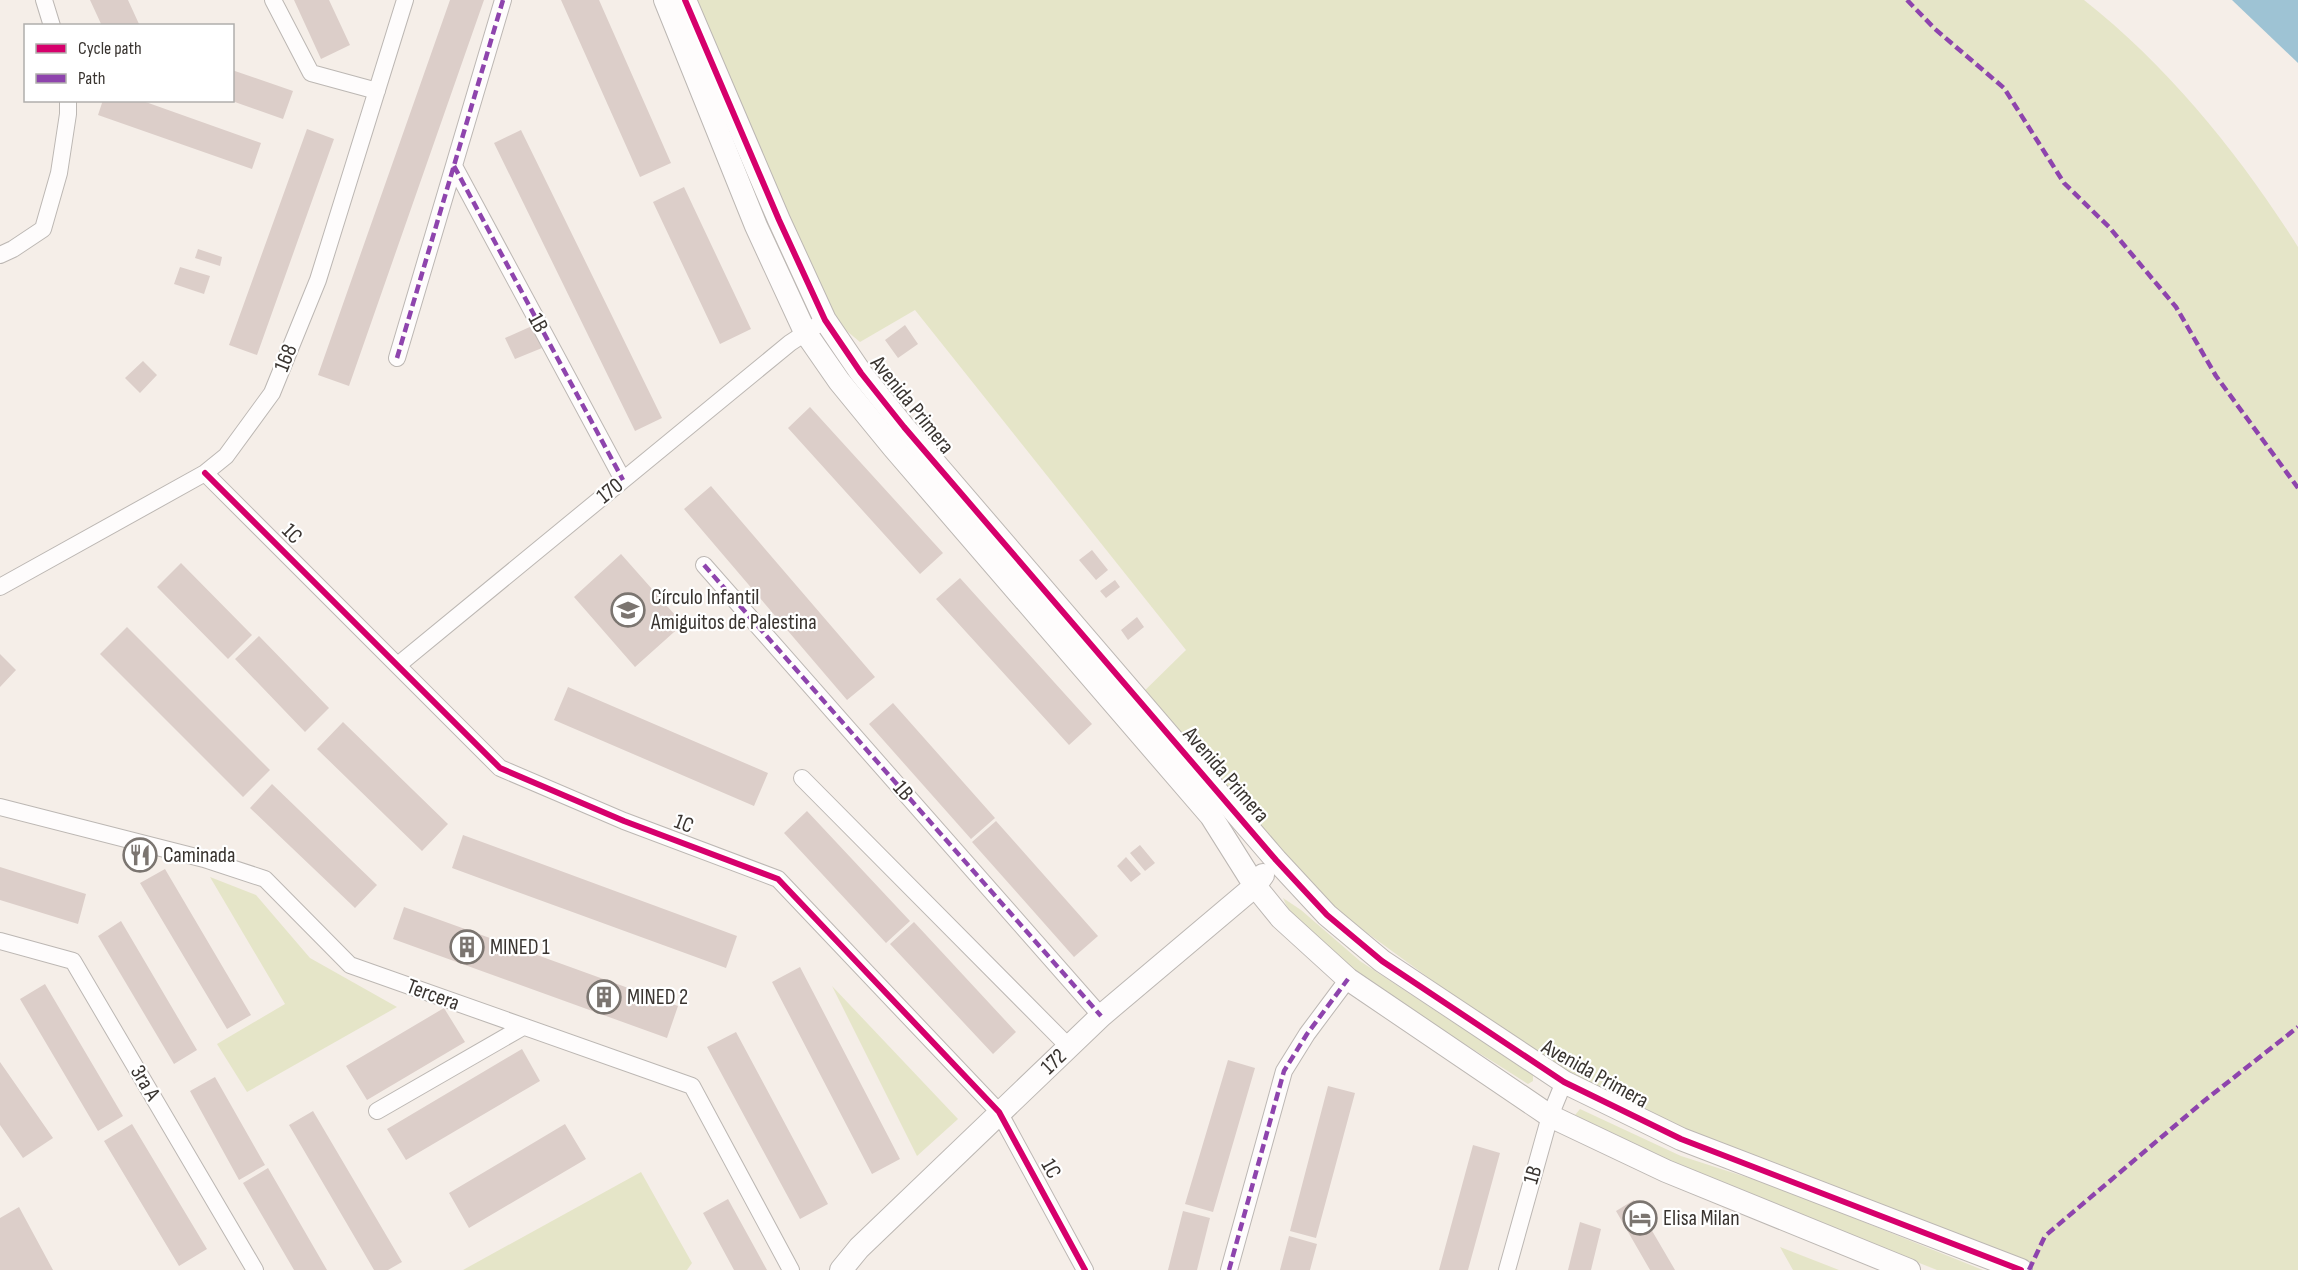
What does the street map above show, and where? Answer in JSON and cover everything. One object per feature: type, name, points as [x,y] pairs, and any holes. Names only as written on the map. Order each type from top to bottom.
[{"type":"street","points":[[44,0],[51,24]]},
{"type":"street","points":[[273,0],[311,73],[377,91]]},
{"type":"street","name":"168","points":[[0,586],[205,473],[226,456],[272,393],[318,280],[405,0]]},
{"type":"street","points":[[397,358],[502,0]]},
{"type":"street","name":"Avenida Primera","points":[[665,0],[756,226],[806,332],[839,381],[893,447],[1211,816],[1255,886],[1281,918],[1348,979],[1550,1116],[1666,1171],[1909,1270]]},
{"type":"street","name":"Avenida Primera","points":[[685,0],[779,220],[825,320],[861,373],[904,427],[1276,860],[1327,915],[1382,961],[1564,1082],[1681,1139],[2020,1270]]},
{"type":"street","points":[[6,252],[43,228],[59,173],[68,102]]},
{"type":"street","name":"1B","points":[[454,166],[623,480]]},
{"type":"street","name":"170","points":[[398,665],[806,332],[825,320]]},
{"type":"street","name":"1C","points":[[205,473],[500,768],[624,821],[778,879],[999,1112],[1085,1270]]},
{"type":"street","name":"1B","points":[[704,565],[1101,1016]]},
{"type":"street","points":[[802,778],[1069,1047]]},
{"type":"street","name":"Tercera","points":[[0,807],[204,859],[264,879],[350,965],[692,1086],[791,1270]]},
{"type":"street","name":"172","points":[[841,1270],[859,1248],[999,1112],[1101,1016],[1255,886],[1276,860]]},
{"type":"street","name":"3ra A","points":[[0,941],[73,961],[255,1270]]},
{"type":"street","points":[[1228,1270],[1284,1071],[1307,1034],[1348,979]]},
{"type":"street","points":[[377,1112],[523,1027]]},
{"type":"street","name":"1B","points":[[1507,1270],[1550,1116],[1564,1082]]},
{"type":"green space","points":[[690,0],[2084,0],[2146,54],[2202,114],[2252,179],[2298,247],[2298,1270],[2034,1270],[1987,1249],[1627,1113],[1477,1013],[1311,892],[1132,703],[1186,650],[915,310],[860,342],[824,312]]},
{"type":"green space","points":[[210,877],[256,895],[310,958],[397,1007],[247,1092],[217,1044],[285,1004]]},
{"type":"green space","points":[[1283,898],[1301,910],[1360,961],[1533,1075],[1533,1081],[1528,1084],[1418,1014],[1365,977],[1301,923]]},
{"type":"green space","points":[[832,986],[958,1119],[917,1156]]},
{"type":"green space","points":[[1580,1109],[1681,1156],[1774,1186],[1983,1270],[1937,1270],[1713,1181],[1575,1115]]},
{"type":"green space","points":[[641,1172],[692,1263],[687,1270],[463,1270]]},
{"type":"green space","points":[[1780,1247],[1839,1270],[1793,1270]]},
{"type":"water","points":[[2232,0],[2298,0],[2298,63]]},
{"type":"building","points":[[90,0],[128,0],[139,24],[101,24]]},
{"type":"building","points":[[294,0],[329,0],[350,45],[321,59]]},
{"type":"building","points":[[450,0],[484,0],[349,386],[318,375]]},
{"type":"building","points":[[561,0],[599,0],[671,163],[640,177]]},
{"type":"building","points":[[234,71],[293,91],[283,119],[234,102]]},
{"type":"building","points":[[102,102],[146,102],[261,143],[252,169],[98,115]]},
{"type":"building","points":[[307,129],[334,139],[257,355],[229,345]]},
{"type":"building","points":[[521,130],[662,418],[635,431],[494,143]]},
{"type":"building","points":[[684,187],[751,329],[720,344],[653,202]]},
{"type":"building","points":[[198,249],[222,257],[220,266],[195,258]]},
{"type":"building","points":[[180,267],[210,276],[204,294],[174,284]]},
{"type":"building","points":[[905,325],[918,344],[898,358],[885,340]]},
{"type":"building","points":[[532,326],[542,348],[515,359],[505,338]]},
{"type":"building","points":[[143,361],[157,375],[140,393],[125,378]]},
{"type":"building","points":[[810,407],[943,553],[920,574],[788,428]]},
{"type":"building","points":[[711,486],[875,677],[847,700],[684,509]]},
{"type":"building","points":[[1092,550],[1108,570],[1096,580],[1079,560]]},
{"type":"building","name":"Círculo Infantil Amiguitos de Palestina","points":[[621,554],[683,624],[635,667],[574,597]]},
{"type":"building","points":[[181,563],[252,635],[228,659],[157,587]]},
{"type":"building","points":[[960,578],[1092,724],[1069,745],[936,599]]},
{"type":"building","points":[[1115,580],[1120,587],[1106,598],[1100,591]]},
{"type":"building","points":[[1137,617],[1144,627],[1128,640],[1121,630]]},
{"type":"building","points":[[127,627],[270,770],[243,797],[100,654]]},
{"type":"building","points":[[259,636],[329,708],[305,732],[235,659]]},
{"type":"building","points":[[0,654],[16,670],[0,687]]},
{"type":"building","points":[[568,687],[768,773],[754,806],[554,720]]},
{"type":"building","points":[[893,703],[995,818],[971,839],[869,724]]},
{"type":"building","points":[[343,722],[448,824],[422,851],[317,749]]},
{"type":"building","points":[[272,784],[377,885],[355,908],[250,808]]},
{"type":"building","points":[[807,811],[910,921],[886,943],[784,833]]},
{"type":"building","points":[[996,821],[1098,936],[1074,957],[972,842]]},
{"type":"building","points":[[463,835],[737,936],[726,968],[452,868]]},
{"type":"building","points":[[1140,845],[1155,863],[1145,871],[1130,853]]},
{"type":"building","points":[[1126,857],[1141,874],[1131,882],[1117,866]]},
{"type":"building","points":[[0,867],[86,894],[78,924],[0,900]]},
{"type":"building","points":[[165,869],[251,1015],[227,1029],[140,883]]},
{"type":"building","points":[[404,907],[678,1006],[667,1038],[393,939]]},
{"type":"building","points":[[121,921],[197,1050],[174,1064],[98,936]]},
{"type":"building","points":[[914,922],[1016,1032],[993,1054],[890,944]]},
{"type":"building","points":[[800,967],[900,1159],[872,1174],[772,982]]},
{"type":"building","points":[[45,984],[123,1116],[98,1131],[20,999]]},
{"type":"building","points":[[444,1008],[465,1042],[367,1100],[346,1066]]},
{"type":"building","points":[[736,1032],[828,1204],[800,1219],[707,1047]]},
{"type":"building","points":[[522,1049],[540,1081],[406,1160],[387,1129]]},
{"type":"building","points":[[1228,1060],[1255,1068],[1213,1212],[1185,1204]]},
{"type":"building","points":[[0,1062],[53,1138],[23,1158],[0,1125]]},
{"type":"building","points":[[215,1077],[265,1165],[239,1180],[190,1091]]},
{"type":"building","points":[[1328,1086],[1355,1093],[1316,1238],[1290,1231]]},
{"type":"building","points":[[313,1111],[402,1262],[388,1270],[374,1270],[289,1125]]},
{"type":"building","points":[[132,1124],[207,1249],[179,1266],[104,1141]]},
{"type":"building","points":[[565,1124],[586,1159],[469,1228],[449,1193]]},
{"type":"building","points":[[1473,1145],[1500,1153],[1468,1270],[1439,1270]]},
{"type":"building","points":[[268,1168],[327,1270],[294,1270],[243,1183]]},
{"type":"building","points":[[728,1199],[767,1270],[734,1270],[703,1213]]},
{"type":"building","points":[[1634,1200],[1675,1270],[1650,1270],[1616,1211]]},
{"type":"building","points":[[19,1207],[53,1270],[0,1270],[0,1218]]},
{"type":"building","points":[[1183,1211],[1210,1218],[1197,1270],[1168,1270]]},
{"type":"building","points":[[1580,1222],[1601,1229],[1591,1270],[1568,1270]]},
{"type":"building","points":[[1289,1236],[1317,1244],[1310,1270],[1280,1270]]},
{"type":"marked path","points":[[397,358],[503,0]]},
{"type":"marked path","points":[[1907,0],[1935,29],[2004,88],[2064,183],[2109,227],[2176,307],[2216,376],[2298,488]]},
{"type":"marked path","points":[[454,166],[623,480]]},
{"type":"marked path","points":[[704,565],[1101,1016]]},
{"type":"marked path","points":[[1229,1270],[1284,1071],[1307,1034],[1348,979]]},
{"type":"marked path","points":[[2029,1270],[2045,1236],[2204,1101],[2298,1027]]},
{"type":"cycle path","points":[[685,0],[779,220],[825,320],[861,373],[904,427],[1276,860],[1327,915],[1382,961],[1564,1082],[1681,1139],[2021,1270]]},
{"type":"cycle path","points":[[205,473],[500,768],[624,821],[778,879],[999,1112],[1085,1270]]},
{"type":"place","name":"Círculo Infantil Amiguitos de Palestina","points":[[628,610]]},
{"type":"place","name":"Caminada","points":[[140,855]]},
{"type":"place","name":"MINED 1","points":[[467,947]]},
{"type":"place","name":"MINED 2","points":[[604,997]]},
{"type":"place","name":"Elisa Milan","points":[[1640,1218]]}]
